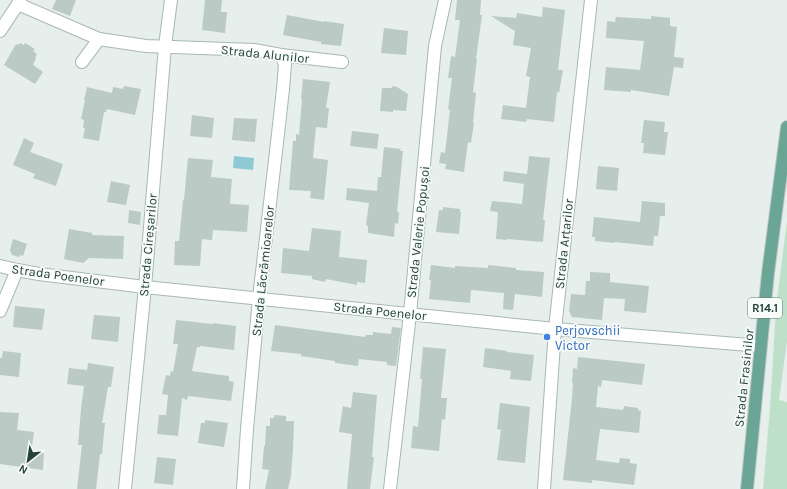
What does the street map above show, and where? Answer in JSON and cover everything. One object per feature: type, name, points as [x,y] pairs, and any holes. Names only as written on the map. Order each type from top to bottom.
[{"type":"main road","name":"Strada Frasinilor","points":[[747,489],[768,273],[787,127]]},
{"type":"street","name":"Strada Cireșarilor","points":[[125,489],[145,287],[165,46],[171,0]]},
{"type":"street","name":"Strada Valerie Popușoi","points":[[390,489],[410,314],[435,46],[445,0]]},
{"type":"street","name":"Strada Arțarilor","points":[[544,489],[555,329],[591,0]]},
{"type":"street","name":"Strada Alunilor","points":[[19,2],[99,39],[140,46],[254,50],[281,55],[342,62]]},
{"type":"street","points":[[0,31],[19,2]]},
{"type":"street","points":[[82,62],[99,39]]},
{"type":"street","name":"Strada Lăcrămioarelor","points":[[243,489],[259,298],[283,89],[285,64],[281,55]]},
{"type":"street","name":"Strada Poenelor","points":[[0,266],[17,270],[145,287],[555,329],[761,346]]},
{"type":"street","points":[[0,310],[17,270]]},
{"type":"green space","points":[[787,221],[787,341],[779,400],[787,402],[787,489],[763,489],[776,308]]},
{"type":"water","points":[[234,156],[254,158],[253,170],[233,168]]},
{"type":"building","points":[[56,0],[76,0],[70,16],[52,9]]},
{"type":"building","points":[[205,0],[222,0],[221,12],[227,12],[225,33],[202,30]]},
{"type":"building","points":[[457,0],[481,0],[480,15],[482,15],[473,92],[476,93],[474,123],[471,143],[468,142],[464,172],[445,169],[446,164],[439,163],[441,152],[445,153],[452,78],[448,78],[451,56],[455,57],[460,20],[455,20]]},
{"type":"building","points":[[543,7],[565,10],[558,70],[563,70],[559,93],[557,92],[554,122],[527,119],[526,122],[501,119],[503,105],[526,108],[530,77],[526,76],[531,48],[513,45],[515,31],[491,16],[516,18],[517,13],[542,17]]},
{"type":"building","points":[[287,15],[344,24],[341,46],[321,44],[321,42],[283,35]]},
{"type":"building","points":[[651,16],[670,18],[670,26],[677,27],[674,57],[684,58],[683,68],[674,67],[669,96],[631,90],[631,92],[604,90],[606,67],[640,70],[644,41],[606,38],[607,21],[615,22],[616,17],[651,19]]},
{"type":"building","points":[[384,28],[408,31],[406,55],[381,53]]},
{"type":"building","points":[[20,43],[24,45],[25,43],[35,49],[33,51],[37,54],[33,65],[43,72],[35,84],[4,65],[16,44],[18,45]]},
{"type":"building","points":[[303,79],[330,82],[326,108],[329,108],[327,128],[316,127],[313,158],[328,160],[324,200],[310,198],[311,191],[289,190],[293,141],[296,141],[296,134],[299,135]]},
{"type":"building","points":[[124,86],[141,89],[135,115],[107,109],[106,112],[104,112],[99,141],[83,138],[85,128],[83,128],[84,120],[81,119],[87,87],[112,93],[113,87],[123,89]]},
{"type":"building","points":[[393,86],[408,94],[406,111],[380,111],[382,88],[391,88]]},
{"type":"building","points":[[192,115],[214,118],[212,138],[190,136]]},
{"type":"building","points":[[234,118],[257,119],[255,142],[232,140]]},
{"type":"building","points":[[644,120],[665,122],[664,132],[668,132],[665,155],[643,153],[644,143],[641,143]]},
{"type":"building","points":[[352,131],[379,134],[377,149],[350,146]]},
{"type":"building","points":[[24,138],[34,143],[30,152],[63,164],[56,186],[33,178],[35,174],[13,165]]},
{"type":"building","points":[[384,147],[401,149],[400,151],[403,151],[397,212],[399,212],[398,224],[395,223],[394,237],[368,233],[368,226],[366,225],[369,203],[346,200],[347,188],[377,191],[378,177],[381,177]]},
{"type":"building","points":[[529,156],[550,158],[543,220],[545,220],[543,242],[496,239],[498,212],[490,211],[492,201],[522,204],[524,184],[503,181],[504,171],[527,174]]},
{"type":"building","points":[[188,158],[213,160],[211,177],[232,179],[230,204],[249,205],[247,232],[213,230],[212,240],[202,239],[200,266],[174,265],[175,241],[179,241]]},
{"type":"building","points":[[598,166],[619,168],[617,191],[596,189]]},
{"type":"building","points":[[111,181],[130,185],[126,205],[107,202]]},
{"type":"building","points":[[642,201],[665,203],[665,216],[660,216],[658,236],[654,236],[653,246],[595,241],[595,237],[592,237],[594,217],[640,222]]},
{"type":"building","points":[[443,207],[460,209],[459,234],[436,232],[439,210],[443,210]]},
{"type":"building","points":[[129,210],[141,212],[140,225],[128,223]]},
{"type":"building","points":[[312,228],[341,231],[339,257],[367,260],[365,283],[357,282],[357,285],[326,279],[325,282],[312,279],[312,276],[281,273],[283,248],[309,251]]},
{"type":"building","points":[[69,229],[92,233],[92,235],[124,236],[123,259],[89,258],[83,263],[64,259]]},
{"type":"building","points":[[13,239],[27,244],[23,256],[20,255],[19,257],[12,255],[10,250]]},
{"type":"building","points":[[431,265],[455,268],[455,266],[488,268],[488,265],[516,268],[516,270],[544,272],[542,297],[515,294],[513,310],[503,309],[504,293],[471,290],[470,303],[429,299]]},
{"type":"building","points":[[590,272],[610,273],[610,282],[649,286],[646,313],[624,311],[625,299],[604,298],[602,320],[572,317],[569,311],[571,294],[585,295],[586,281],[590,281]]},
{"type":"building","points":[[15,306],[45,309],[42,330],[13,327]]},
{"type":"building","points":[[94,315],[120,317],[118,342],[91,339]]},
{"type":"building","points":[[176,320],[236,326],[234,350],[200,346],[197,347],[192,371],[229,376],[229,381],[234,382],[231,401],[188,396],[187,400],[182,398],[178,436],[157,434],[159,415],[166,415],[168,395],[162,394],[166,375],[170,376],[171,371],[173,372],[178,344],[173,344]]},
{"type":"building","points":[[275,325],[365,337],[366,335],[373,335],[373,332],[391,334],[392,327],[401,328],[396,366],[387,365],[387,362],[359,359],[358,366],[301,356],[301,354],[271,351]]},
{"type":"building","points":[[423,347],[446,349],[441,398],[447,398],[445,420],[442,419],[439,451],[411,448],[413,426],[418,427]]},
{"type":"building","points":[[485,348],[534,355],[531,381],[510,379],[511,371],[483,367]]},
{"type":"building","points":[[3,351],[21,353],[19,377],[0,375],[0,358],[2,358]]},
{"type":"building","points":[[578,357],[645,364],[642,385],[602,380],[601,387],[598,386],[596,407],[623,410],[624,406],[638,408],[638,410],[641,411],[639,433],[600,429],[596,460],[619,463],[620,458],[630,459],[630,463],[637,464],[634,485],[592,480],[592,483],[563,480],[572,399],[573,368],[577,369]]},
{"type":"building","points":[[88,363],[114,367],[111,387],[108,387],[102,423],[105,423],[102,454],[100,454],[96,489],[77,489],[82,445],[78,445],[84,386],[67,384],[69,368],[87,370]]},
{"type":"building","points":[[353,392],[377,395],[372,457],[374,457],[370,489],[347,489],[352,434],[339,432],[343,406],[351,408]]},
{"type":"building","points":[[500,403],[530,407],[525,463],[497,460],[501,430],[497,429]]},
{"type":"building","points":[[0,412],[19,413],[17,430],[34,432],[31,453],[44,453],[43,470],[0,464]]},
{"type":"building","points":[[274,415],[286,416],[286,421],[294,421],[291,476],[288,489],[265,489],[269,470],[262,469],[266,426],[270,426],[270,418],[274,418]]},
{"type":"building","points":[[205,420],[228,423],[224,447],[198,443],[201,423],[205,423]]},
{"type":"building","points":[[157,457],[176,459],[173,485],[154,483]]},
{"type":"place","name":"Perjovschii Victor","points":[[547,337]]}]
